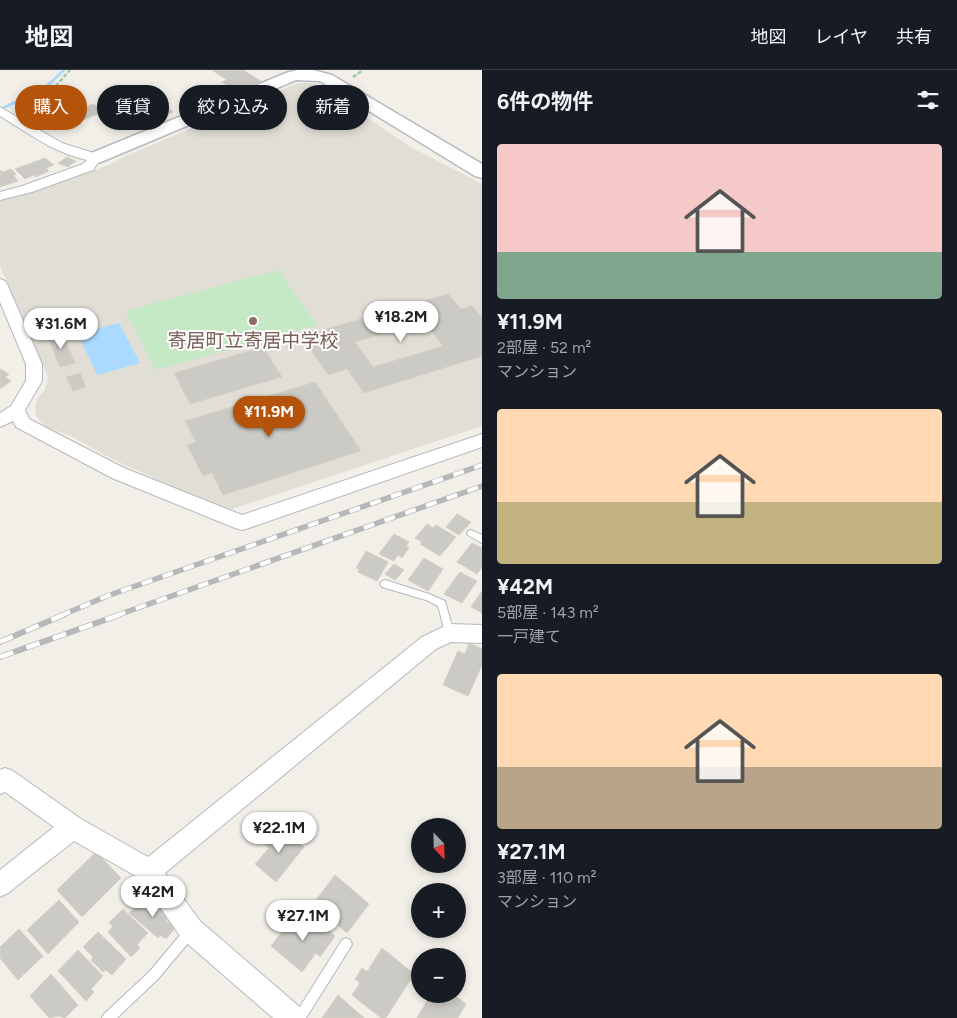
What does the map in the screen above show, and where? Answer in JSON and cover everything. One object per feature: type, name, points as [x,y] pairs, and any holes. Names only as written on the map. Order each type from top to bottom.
[{"type":"street","points":[[0,196],[27,189],[88,167],[95,158],[305,72],[326,78],[482,172]]},
{"type":"street","points":[[1,113],[52,142],[83,156],[95,158]]},
{"type":"street","points":[[0,421],[34,381],[34,364],[1,289]]},
{"type":"street","points":[[8,411],[22,423],[118,473],[242,524],[482,440]]},
{"type":"street","points":[[149,871],[429,643],[449,633],[482,634]]},
{"type":"street","points":[[0,783],[5,779],[73,827],[149,871],[191,930],[293,1018]]},
{"type":"street","points":[[0,885],[73,827]]},
{"type":"lane","points":[[471,532],[482,539]]},
{"type":"lane","points":[[385,584],[436,600],[442,604],[449,633]]},
{"type":"lane","points":[[108,1018],[154,975],[191,930]]},
{"type":"lane","points":[[299,1018],[346,944]]},
{"type":"path","points":[[1,113],[46,93],[60,82],[70,70]]},
{"type":"shaded area","name":"寄居町立寄居中学校","points":[[298,83],[318,85],[297,85],[297,130],[369,130],[369,119],[411,147],[482,184],[482,426],[226,511],[110,458],[69,435],[45,427],[36,416],[35,407],[38,398],[45,390],[48,377],[0,266],[0,201],[109,165],[187,130],[287,130],[287,88]]},
{"type":"green space","points":[[278,270],[317,325],[156,370],[125,311]]},
{"type":"water","points":[[119,323],[140,363],[97,375],[78,334]]},
{"type":"building","points":[[212,70],[243,70],[261,81],[252,85],[227,85],[222,82],[227,80]]},
{"type":"building","points":[[93,104],[97,107],[97,114],[87,118],[87,106]]},
{"type":"building","points":[[67,157],[76,161],[68,167],[58,163]]},
{"type":"building","points":[[45,158],[54,165],[46,168],[49,171],[35,177],[34,175],[25,179],[15,169]]},
{"type":"building","points":[[11,169],[16,174],[13,175],[18,181],[0,187],[0,170],[3,172]]},
{"type":"building","points":[[448,294],[461,309],[472,306],[482,317],[482,356],[364,393],[347,369],[328,375],[302,336]],"holes":[[[423,321],[443,346],[373,367],[355,342]]]},
{"type":"building","points":[[62,332],[75,363],[60,367],[47,336]]},
{"type":"building","points":[[263,347],[282,377],[190,404],[174,373]]},
{"type":"building","points":[[0,369],[9,374],[5,377],[11,381],[0,389]]},
{"type":"building","points":[[80,373],[86,387],[73,391],[66,377]]},
{"type":"building","points":[[315,382],[361,451],[223,495],[212,473],[203,476],[187,445],[196,442],[185,421]]},
{"type":"building","points":[[457,514],[471,522],[459,535],[446,527]]},
{"type":"building","points":[[427,524],[433,528],[436,525],[456,537],[440,556],[420,544],[422,542],[415,538]]},
{"type":"building","points":[[394,534],[409,542],[406,546],[409,548],[402,558],[398,555],[394,561],[379,554]]},
{"type":"building","points":[[472,543],[482,548],[482,567],[477,574],[457,562]]},
{"type":"building","points":[[366,551],[388,562],[377,581],[358,572],[359,569],[356,568]]},
{"type":"building","points":[[424,558],[443,569],[428,591],[408,580]]},
{"type":"building","points":[[394,564],[404,570],[395,580],[385,574]]},
{"type":"building","points":[[460,572],[477,581],[462,603],[444,594]]},
{"type":"building","points":[[482,591],[482,613],[471,607]]},
{"type":"building","points":[[469,643],[482,649],[482,665],[468,696],[443,685],[458,651],[465,654]]},
{"type":"building","points":[[279,827],[304,847],[276,882],[255,864],[269,848],[265,845]]},
{"type":"building","points":[[96,852],[121,878],[82,917],[57,890]]},
{"type":"building","points":[[335,875],[369,904],[347,933],[313,904]]},
{"type":"building","points":[[150,895],[166,910],[164,913],[168,917],[166,920],[175,928],[166,939],[160,935],[158,938],[129,913],[140,901],[143,904]]},
{"type":"building","points":[[59,900],[79,922],[48,954],[27,930]]},
{"type":"building","points":[[123,909],[148,933],[137,945],[140,948],[131,957],[108,932],[113,926],[109,923]]},
{"type":"building","points":[[305,911],[335,936],[320,957],[316,953],[302,972],[271,946],[285,928],[289,932]]},
{"type":"building","points":[[19,929],[43,956],[18,980],[0,958],[0,947]]},
{"type":"building","points":[[98,932],[126,959],[112,975],[106,970],[103,972],[91,960],[93,957],[83,947]]},
{"type":"building","points":[[382,948],[411,972],[411,979],[386,1018],[381,1018],[352,995],[360,983],[355,979],[362,968],[367,972]]},
{"type":"building","points":[[78,950],[103,976],[91,989],[94,992],[86,1001],[58,971]]},
{"type":"building","points":[[51,974],[78,1005],[65,1018],[58,1016],[49,1018],[30,996]]},
{"type":"building","points":[[338,995],[364,1018],[322,1018]]},
{"type":"building","points":[[426,1003],[466,1004],[458,1018],[417,1018]]},
{"type":"waterway","points":[[0,110],[46,87],[64,70]]},
{"type":"railway","points":[[60,616],[107,596],[482,465]]},
{"type":"railway","points":[[115,616],[482,486]]},
{"type":"railway","points":[[0,642],[63,615]]},
{"type":"railway","points":[[0,657],[119,615]]},
{"type":"place","name":"寄居町立寄居中学校","points":[[253,321]]}]
